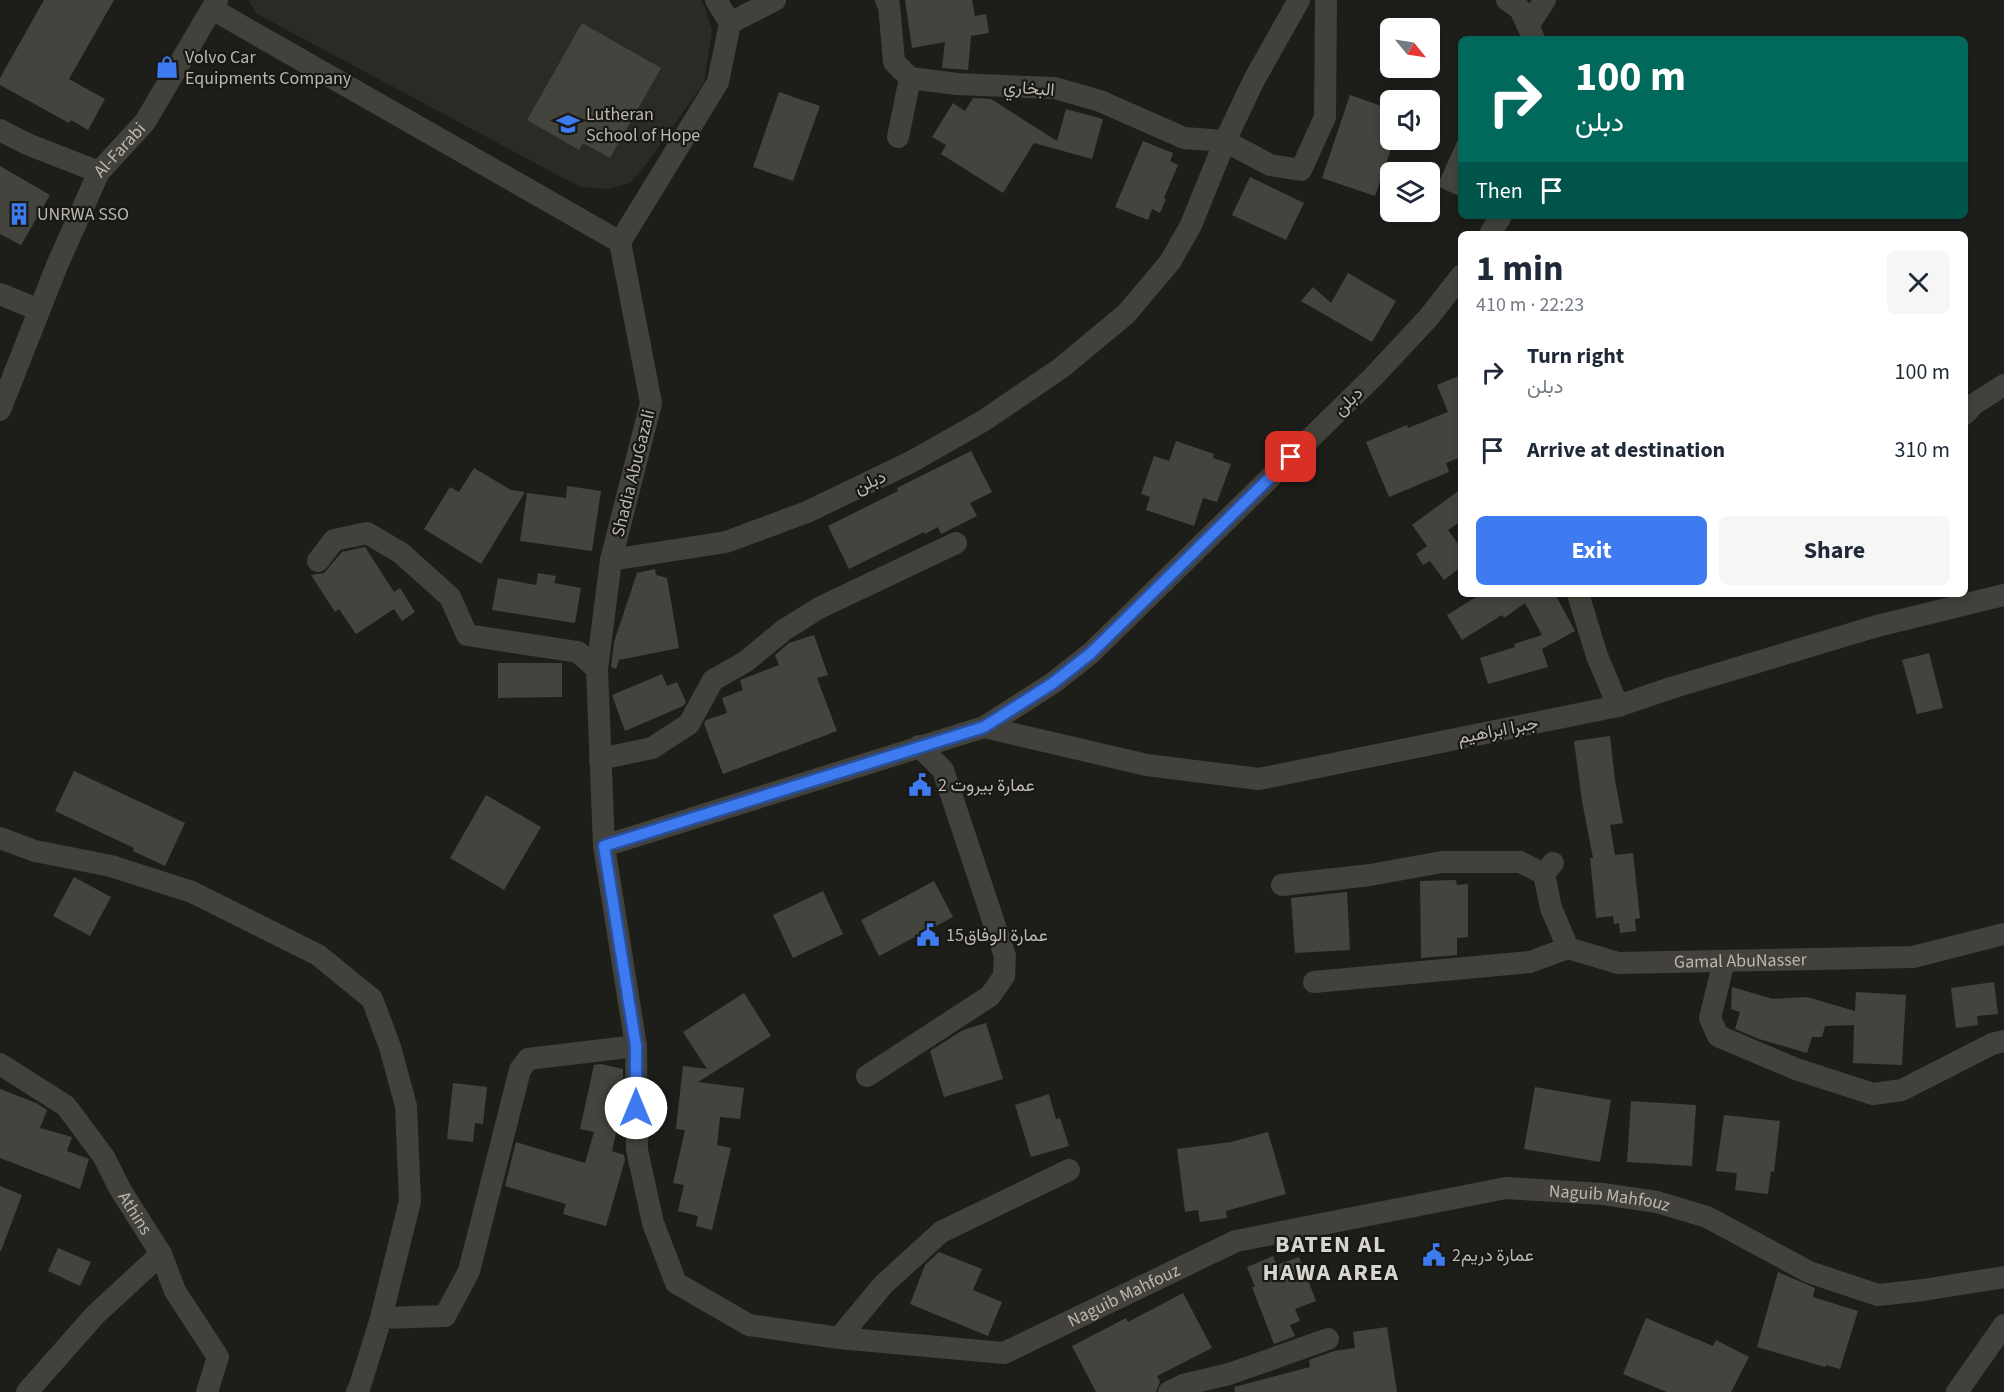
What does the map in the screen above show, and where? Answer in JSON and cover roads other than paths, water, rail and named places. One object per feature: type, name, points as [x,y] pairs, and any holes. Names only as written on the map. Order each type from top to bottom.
[{"type":"street","points":[[214,4],[620,242],[718,82],[730,23],[716,0]]},
{"type":"street","points":[[730,23],[775,0]]},
{"type":"street","points":[[886,0],[889,5],[894,62],[910,78],[898,137]]},
{"type":"street","name":"دبلن","points":[[611,560],[726,542],[807,512],[911,462],[983,421],[1061,368],[1126,314],[1170,262],[1191,225],[1225,141],[1254,80],[1299,0]]},
{"type":"street","points":[[1225,141],[1270,165],[1301,170],[1325,117],[1326,0]]},
{"type":"street","points":[[1508,0],[1520,9],[1531,33]]},
{"type":"street","points":[[1531,33],[1545,0]]},
{"type":"street","name":"Al-Farabi","points":[[0,410],[58,263],[99,172],[145,122],[214,4]]},
{"type":"street","name":"البخاري","points":[[910,78],[957,84],[1055,88],[1100,101],[1184,138],[1225,141]]},
{"type":"street","points":[[0,130],[27,144],[99,172]]},
{"type":"street","name":"Shadia AbuGazali","points":[[604,846],[597,669],[611,560],[651,403],[620,242]]},
{"type":"street","name":"دبلن","points":[[604,846],[984,727],[1053,683],[1091,653],[1374,376],[1429,317],[1458,280]]},
{"type":"street","points":[[0,294],[39,310]]},
{"type":"street","points":[[1968,411],[1988,394],[2004,385]]},
{"type":"street","points":[[318,561],[334,540],[367,533],[401,553],[450,597],[467,635],[578,652],[597,669]]},
{"type":"street","points":[[600,759],[652,747],[689,724],[713,680],[745,662],[784,630],[819,608],[956,543]]},
{"type":"street","name":"جبرا ابراهيم","points":[[984,727],[1147,765],[1259,779],[1618,706],[1671,687],[1877,626],[1929,603],[2004,595]]},
{"type":"street","points":[[1579,597],[1597,656],[1618,706]]},
{"type":"street","points":[[867,1076],[990,996],[1004,976],[1005,956],[944,770],[919,746]]},
{"type":"street","points":[[0,838],[35,851],[111,866],[192,892],[318,955],[372,999],[390,1047],[406,1106],[410,1201],[381,1318],[357,1392]]},
{"type":"street","name":"Naguib Mahfouz","points":[[604,846],[636,1046],[637,1150],[653,1223],[676,1283],[749,1325],[838,1338],[1004,1353],[1236,1240],[1506,1188],[1603,1194],[1657,1202],[1707,1217],[1809,1272],[1878,1294],[1923,1290],[2004,1277]]},
{"type":"street","points":[[1282,885],[1370,875],[1442,862],[1520,862],[1549,869],[1551,908],[1568,948],[1530,962],[1314,982]]},
{"type":"street","name":"Gamal AbuNasser","points":[[1568,948],[1618,963],[1913,957],[2004,934]]},
{"type":"street","points":[[1725,961],[1710,1018],[1718,1036],[1796,1069],[1873,1094],[1902,1090],[1992,1044],[2004,1041]]},
{"type":"street","points":[[381,1318],[445,1316],[469,1270],[520,1070],[528,1059],[636,1046]]},
{"type":"street","name":"Athins","points":[[0,1064],[66,1106],[104,1157],[120,1189],[161,1254],[175,1291],[218,1358],[207,1392]]},
{"type":"street","points":[[838,1338],[883,1285],[941,1233],[1069,1170]]},
{"type":"street","points":[[27,1392],[95,1315],[161,1254]]},
{"type":"street","points":[[1958,1392],[2004,1325]]},
{"type":"street","points":[[1168,1392],[1183,1385],[1229,1374],[1328,1339]]},
{"type":"place","name":"Volvo Car Equipments Company","points":[[167,67]]},
{"type":"place","name":"Lutheran School of Hope","points":[[568,124]]},
{"type":"place","name":"UNRWA SSO","points":[[19,214]]},
{"type":"place","name":"عمارة بيروت 2","points":[[920,785]]},
{"type":"place","name":"عمارة الوفاق15","points":[[928,935]]},
{"type":"place","name":"عمارة دريم2","points":[[1434,1255]]},
{"type":"district","name":"BATEN AL HAWA AREA","points":[[1331,1258]]}]
